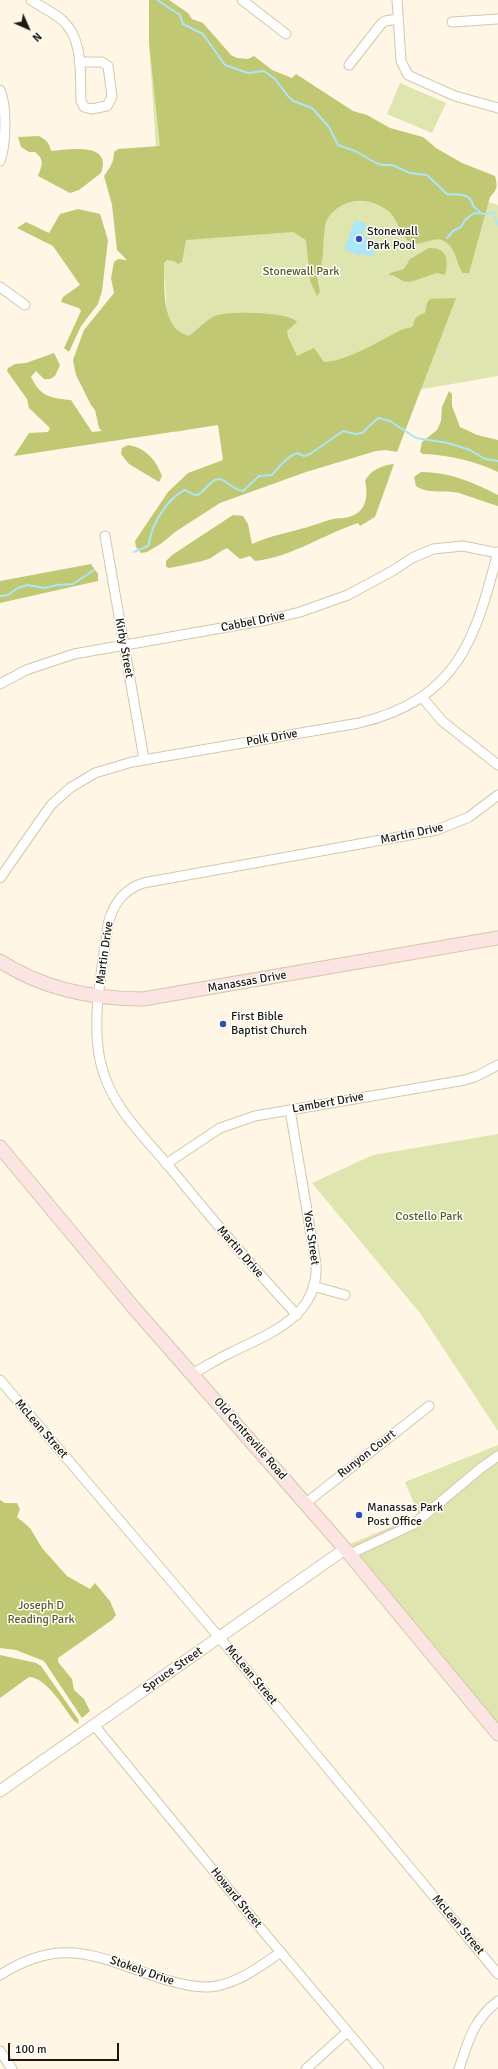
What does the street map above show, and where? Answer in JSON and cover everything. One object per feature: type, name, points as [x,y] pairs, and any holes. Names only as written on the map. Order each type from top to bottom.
[{"type":"main road","name":"Manassas Drive","points":[[0,961],[42,983],[69,992],[99,997],[143,999],[498,938]]},
{"type":"main road","name":"Old Centreville Road","points":[[0,1147],[134,1308],[306,1503],[496,1726]]},
{"type":"street","points":[[31,0],[67,25],[77,43],[82,104],[91,110],[107,106],[112,97],[110,70],[108,66],[102,62],[79,62]]},
{"type":"street","points":[[242,0],[286,34]]},
{"type":"street","points":[[397,0],[401,61],[408,75],[455,96],[498,108]]},
{"type":"street","points":[[349,65],[385,20],[398,19]]},
{"type":"street","points":[[452,22],[498,19]]},
{"type":"street","points":[[0,90],[3,102],[4,143],[0,161]]},
{"type":"street","points":[[0,287],[25,305]]},
{"type":"street","name":"Kirby Street","points":[[105,536],[144,759]]},
{"type":"street","name":"Cabbel Drive","points":[[0,684],[26,670],[47,662],[90,651],[267,620],[300,612],[348,595],[394,570],[412,558],[433,549],[463,546],[498,553]]},
{"type":"street","name":"Polk Drive","points":[[0,878],[38,822],[66,791],[95,773],[119,764],[144,759],[359,723],[396,712],[422,697],[453,667],[467,646],[479,619],[498,553]]},
{"type":"street","points":[[422,697],[442,720],[498,765]]},
{"type":"street","name":"Martin Drive","points":[[297,1315],[229,1241],[122,1111],[108,1085],[101,1067],[97,1043],[99,997],[110,918],[118,899],[134,887],[147,882],[437,830],[470,817],[482,810],[498,795]]},
{"type":"street","name":"Lambert Drive","points":[[166,1164],[220,1128],[255,1116],[333,1101],[465,1080],[477,1076],[498,1065]]},
{"type":"street","name":"Yost Street","points":[[192,1374],[276,1331],[297,1315],[313,1286],[316,1264],[290,1110]]},
{"type":"street","points":[[313,1286],[344,1295]]},
{"type":"street","name":"McLean Street","points":[[0,1380],[220,1637],[498,1974]]},
{"type":"street","name":"Runyon Court","points":[[306,1503],[429,1406]]},
{"type":"street","name":"Spruce Street","points":[[0,1791],[220,1637],[347,1552],[414,1524],[481,1468],[498,1456]]},
{"type":"street","name":"Howard Street","points":[[94,1725],[347,2032],[380,2069]]},
{"type":"street","name":"Stokely Drive","points":[[0,1975],[37,1956],[57,1952],[77,1952],[102,1957],[178,1983],[202,1987],[216,1986],[241,1978],[281,1952]]},
{"type":"street","points":[[459,2069],[474,2026],[481,2016],[498,2001]]},
{"type":"street","points":[[306,2069],[347,2032]]},
{"type":"street","points":[[0,2051],[12,2069]]},
{"type":"green space","points":[[149,0],[169,0],[188,13],[192,19],[203,23],[231,55],[237,58],[248,59],[254,56],[272,70],[292,78],[296,74],[353,111],[367,115],[390,128],[423,137],[436,148],[462,163],[495,176],[497,185],[490,197],[469,273],[463,273],[460,269],[453,251],[447,243],[438,239],[418,244],[410,242],[403,235],[391,213],[381,206],[367,201],[353,201],[346,203],[340,206],[327,219],[323,243],[321,271],[317,277],[320,292],[317,296],[310,281],[306,240],[293,232],[186,240],[182,262],[178,264],[174,261],[167,260],[164,263],[164,284],[166,306],[173,325],[180,332],[189,336],[210,319],[219,315],[230,313],[256,313],[282,316],[297,322],[287,331],[288,337],[297,356],[314,348],[324,362],[332,361],[352,355],[401,330],[413,326],[416,317],[425,313],[427,303],[430,299],[456,298],[397,452],[386,450],[376,451],[306,472],[220,503],[175,532],[162,543],[147,552],[141,553],[136,547],[135,541],[168,492],[188,473],[223,460],[218,425],[14,456],[29,433],[48,432],[50,428],[29,408],[27,399],[7,371],[8,368],[15,364],[26,363],[54,353],[60,365],[55,376],[50,379],[44,379],[36,371],[31,377],[35,384],[43,393],[47,395],[71,400],[92,432],[102,431],[99,428],[95,410],[76,375],[73,360],[84,330],[114,293],[111,278],[114,262],[118,259],[127,260],[117,250],[112,205],[104,176],[111,165],[114,152],[118,149],[160,146],[149,43]]},
{"type":"green space","name":"Stonewall Park","points":[[149,43],[306,86],[407,176],[498,205],[498,376],[175,432]]},
{"type":"green space","points":[[400,83],[446,103],[432,133],[387,114]]},
{"type":"green space","points":[[39,136],[47,142],[51,151],[77,149],[95,152],[100,156],[103,163],[101,173],[79,190],[70,193],[38,176],[42,163],[40,158],[35,152],[29,152],[21,147],[18,137]]},
{"type":"green space","points":[[78,209],[100,214],[108,240],[102,291],[98,304],[81,326],[69,352],[64,348],[81,311],[79,308],[61,302],[63,297],[80,285],[53,246],[17,228],[26,222],[49,233],[60,214]]},
{"type":"green space","points":[[429,248],[435,248],[443,252],[447,264],[445,275],[437,273],[410,282],[403,281],[393,275],[389,276],[390,273],[404,269],[410,259]]},
{"type":"green space","points":[[449,391],[452,394],[452,406],[460,427],[477,435],[498,440],[498,472],[462,459],[423,454],[420,452],[422,442],[437,430],[441,421],[442,407]]},
{"type":"green space","points":[[128,445],[140,449],[150,456],[157,465],[162,476],[159,482],[129,464],[121,454],[122,448]]},
{"type":"green space","points":[[394,464],[375,517],[360,526],[358,523],[295,550],[269,559],[255,561],[250,556],[240,559],[227,548],[208,559],[168,568],[166,566],[166,561],[172,555],[233,515],[243,516],[248,524],[252,544],[273,536],[329,520],[352,516],[360,511],[366,499],[365,481],[367,477],[377,469]]},
{"type":"green space","points":[[421,472],[431,472],[451,476],[479,486],[498,495],[498,506],[459,493],[421,489],[416,486],[414,477]]},
{"type":"green space","points":[[91,564],[98,574],[98,581],[0,603],[0,581]]},
{"type":"green space","name":"Costello Park","points":[[498,1134],[498,1431],[420,1313],[312,1183],[373,1155]]},
{"type":"green space","points":[[498,1445],[498,1726],[348,1545],[419,1515],[405,1482]]},
{"type":"green space","name":"Joseph D Reading Park","points":[[0,1500],[5,1503],[17,1503],[20,1509],[17,1517],[30,1528],[42,1548],[67,1576],[90,1589],[95,1583],[110,1601],[116,1615],[112,1620],[58,1658],[58,1662],[72,1679],[74,1690],[84,1699],[90,1711],[82,1718],[44,1661],[16,1650],[0,1648]]},
{"type":"green space","points":[[0,1655],[36,1663],[41,1666],[78,1719],[79,1724],[74,1721],[54,1694],[42,1682],[35,1678],[29,1677],[0,1698]]},
{"type":"water","name":"Stonewall Park Pool","points":[[355,220],[367,224],[362,236],[378,241],[372,257],[361,253],[360,256],[344,249]]},
{"type":"waterway","points":[[157,0],[180,15],[183,24],[203,34],[225,65],[248,73],[264,71],[275,79],[293,101],[312,108],[329,127],[338,145],[355,151],[376,163],[382,165],[392,165],[410,173],[427,175],[447,194],[463,195],[470,198],[473,206],[481,213]]},
{"type":"waterway","points":[[447,238],[453,231],[461,227],[465,220],[474,213],[486,214],[493,212],[498,225]]},
{"type":"waterway","points":[[134,552],[148,546],[157,520],[169,502],[179,493],[185,490],[198,495],[212,482],[218,479],[221,479],[236,489],[243,491],[259,476],[272,475],[289,457],[297,453],[304,456],[310,454],[343,431],[355,434],[362,433],[378,418],[390,421],[416,438],[448,443],[470,450],[485,459],[498,461]]},
{"type":"waterway","points":[[0,596],[8,595],[18,588],[27,585],[45,588],[57,585],[73,584],[94,570]]},
{"type":"place","name":"Stonewall Park Pool","points":[[359,239]]},
{"type":"place","name":"First Bible Baptist Church","points":[[223,1024]]},
{"type":"place","name":"Manassas Park Post Office","points":[[359,1515]]}]
